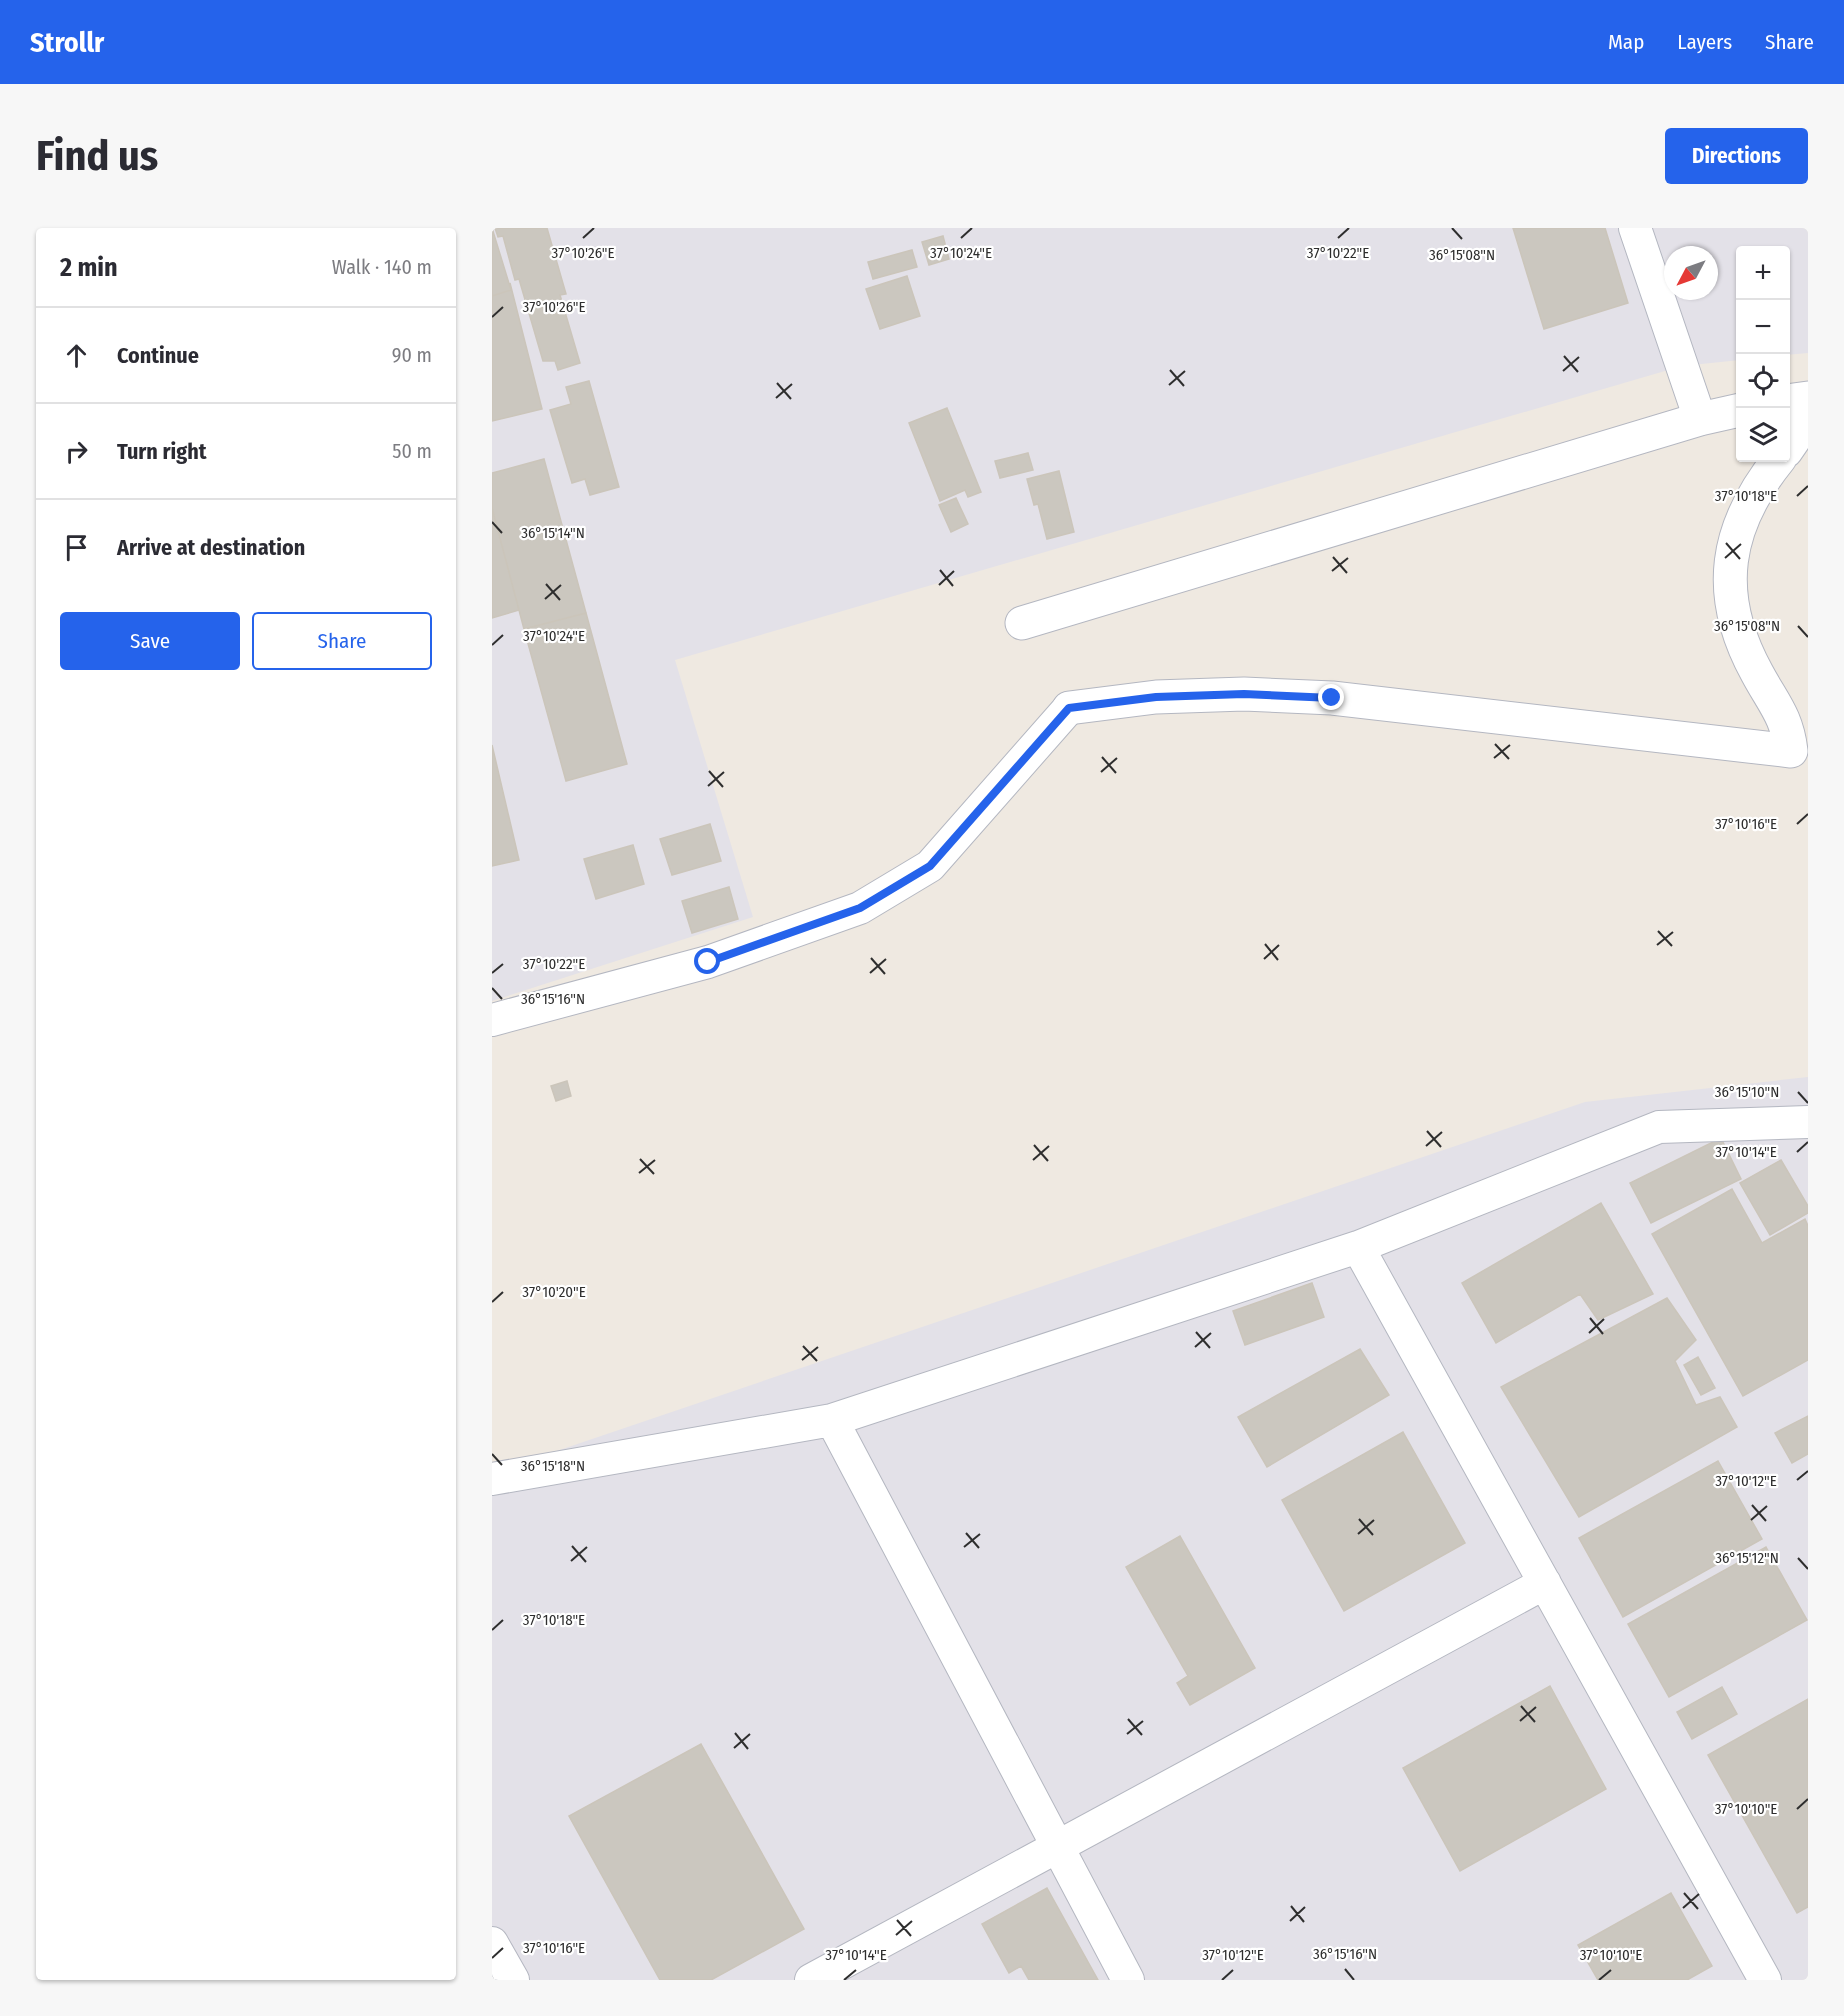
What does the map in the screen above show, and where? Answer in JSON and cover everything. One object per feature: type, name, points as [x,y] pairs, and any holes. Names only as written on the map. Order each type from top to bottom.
[{"type":"main road","points":[[1790,400],[1808,398]]},
{"type":"main road","points":[[1022,623],[1700,419],[1736,411]]},
{"type":"main road","points":[[1790,444],[1808,419]]},
{"type":"main road","points":[[1069,708],[1189,696],[1244,694],[1332,698],[1791,751],[1788,727],[1756,672],[1737,625],[1730,579],[1734,543],[1744,511],[1777,462]]},
{"type":"street","points":[[1635,228],[1700,419]]},
{"type":"street","points":[[492,1020],[708,962],[860,908],[930,866],[1069,708]]},
{"type":"street","points":[[492,1479],[832,1420],[1358,1247],[1659,1127],[1808,1122]]},
{"type":"street","points":[[1358,1247],[1765,1980]]},
{"type":"street","points":[[832,1420],[1128,1980]]},
{"type":"street","points":[[811,1980],[1545,1583]]},
{"type":"street","points":[[494,1949],[513,1980]]},
{"type":"shaded area","points":[[492,228],[1808,228],[1808,353],[1790,355],[1790,246],[1736,246],[1736,360],[1682,366],[675,660],[753,917],[492,1001]]},
{"type":"shaded area","points":[[1808,1077],[1808,1980],[492,1980],[492,1473],[1585,1102]]},
{"type":"building","points":[[492,228],[511,290],[492,296]]},
{"type":"building","points":[[495,228],[547,228],[566,294],[560,295],[580,363],[558,370],[555,361],[543,361],[519,279],[515,280],[503,236],[498,237]]},
{"type":"building","points":[[1513,228],[1605,228],[1628,303],[1544,329]]},
{"type":"building","points":[[943,236],[949,259],[929,265],[922,242]]},
{"type":"building","points":[[912,250],[917,267],[873,279],[868,262]]},
{"type":"building","points":[[907,276],[920,316],[880,329],[866,289]]},
{"type":"building","points":[[510,283],[542,409],[492,421],[492,296],[511,290]]},
{"type":"building","points":[[589,381],[619,487],[590,495],[585,479],[572,483],[550,410],[571,404],[566,387]]},
{"type":"building","points":[[947,408],[981,492],[968,497],[965,490],[940,501],[909,423]]},
{"type":"building","points":[[1028,453],[1033,470],[1000,478],[995,461]]},
{"type":"building","points":[[544,459],[586,613],[524,629],[492,508],[492,473]]},
{"type":"building","points":[[1059,471],[1074,532],[1047,539],[1038,504],[1034,505],[1027,479]]},
{"type":"building","points":[[956,498],[968,524],[951,532],[939,505]]},
{"type":"building","points":[[492,508],[519,610],[492,618]]},
{"type":"building","points":[[586,613],[627,764],[566,781],[524,629]]},
{"type":"building","points":[[492,745],[519,860],[492,866]]},
{"type":"building","points":[[710,824],[721,861],[672,875],[660,839]]},
{"type":"building","points":[[633,845],[644,884],[596,899],[584,859]]},
{"type":"building","points":[[729,887],[738,919],[692,933],[682,901]]},
{"type":"building","points":[[567,1081],[571,1096],[556,1101],[551,1086]]},
{"type":"building","points":[[1721,1138],[1741,1179],[1651,1223],[1630,1183]]},
{"type":"building","points":[[1781,1160],[1808,1206],[1808,1213],[1770,1235],[1740,1183]]},
{"type":"building","points":[[1732,1189],[1762,1243],[1805,1219],[1808,1226],[1808,1360],[1743,1396],[1652,1234]]},
{"type":"building","points":[[1601,1203],[1653,1294],[1598,1320],[1580,1294],[1496,1343],[1462,1283]]},
{"type":"building","points":[[1312,1283],[1324,1317],[1245,1345],[1233,1311]]},
{"type":"building","points":[[1667,1298],[1696,1340],[1675,1361],[1696,1405],[1720,1397],[1737,1427],[1579,1517],[1501,1387]]},
{"type":"building","points":[[1360,1349],[1389,1395],[1267,1467],[1238,1417]]},
{"type":"building","points":[[1698,1357],[1715,1388],[1701,1395],[1684,1365]]},
{"type":"building","points":[[1808,1416],[1808,1454],[1792,1463],[1775,1433]]},
{"type":"building","points":[[1403,1432],[1465,1543],[1344,1611],[1282,1500]]},
{"type":"building","points":[[1718,1461],[1762,1539],[1623,1617],[1579,1538]]},
{"type":"building","points":[[1180,1536],[1255,1668],[1190,1705],[1177,1683],[1188,1676],[1126,1567]]},
{"type":"building","points":[[1766,1547],[1807,1620],[1669,1697],[1628,1624]]},
{"type":"building","points":[[1550,1686],[1606,1789],[1460,1871],[1403,1768]]},
{"type":"building","points":[[1722,1687],[1737,1714],[1692,1739],[1677,1712]]},
{"type":"building","points":[[1808,1699],[1808,1907],[1797,1913],[1708,1755]]},
{"type":"building","points":[[701,1744],[804,1929],[711,1980],[660,1980],[569,1816]]},
{"type":"building","points":[[1047,1888],[1098,1980],[1029,1980],[1021,1966],[1009,1973],[982,1924]]},
{"type":"building","points":[[1671,1893],[1712,1966],[1687,1980],[1598,1980],[1578,1945]]},
{"type":"route","points":[[708,962],[860,908],[930,866],[1069,708],[1156,697],[1244,694],[1332,698]]}]
